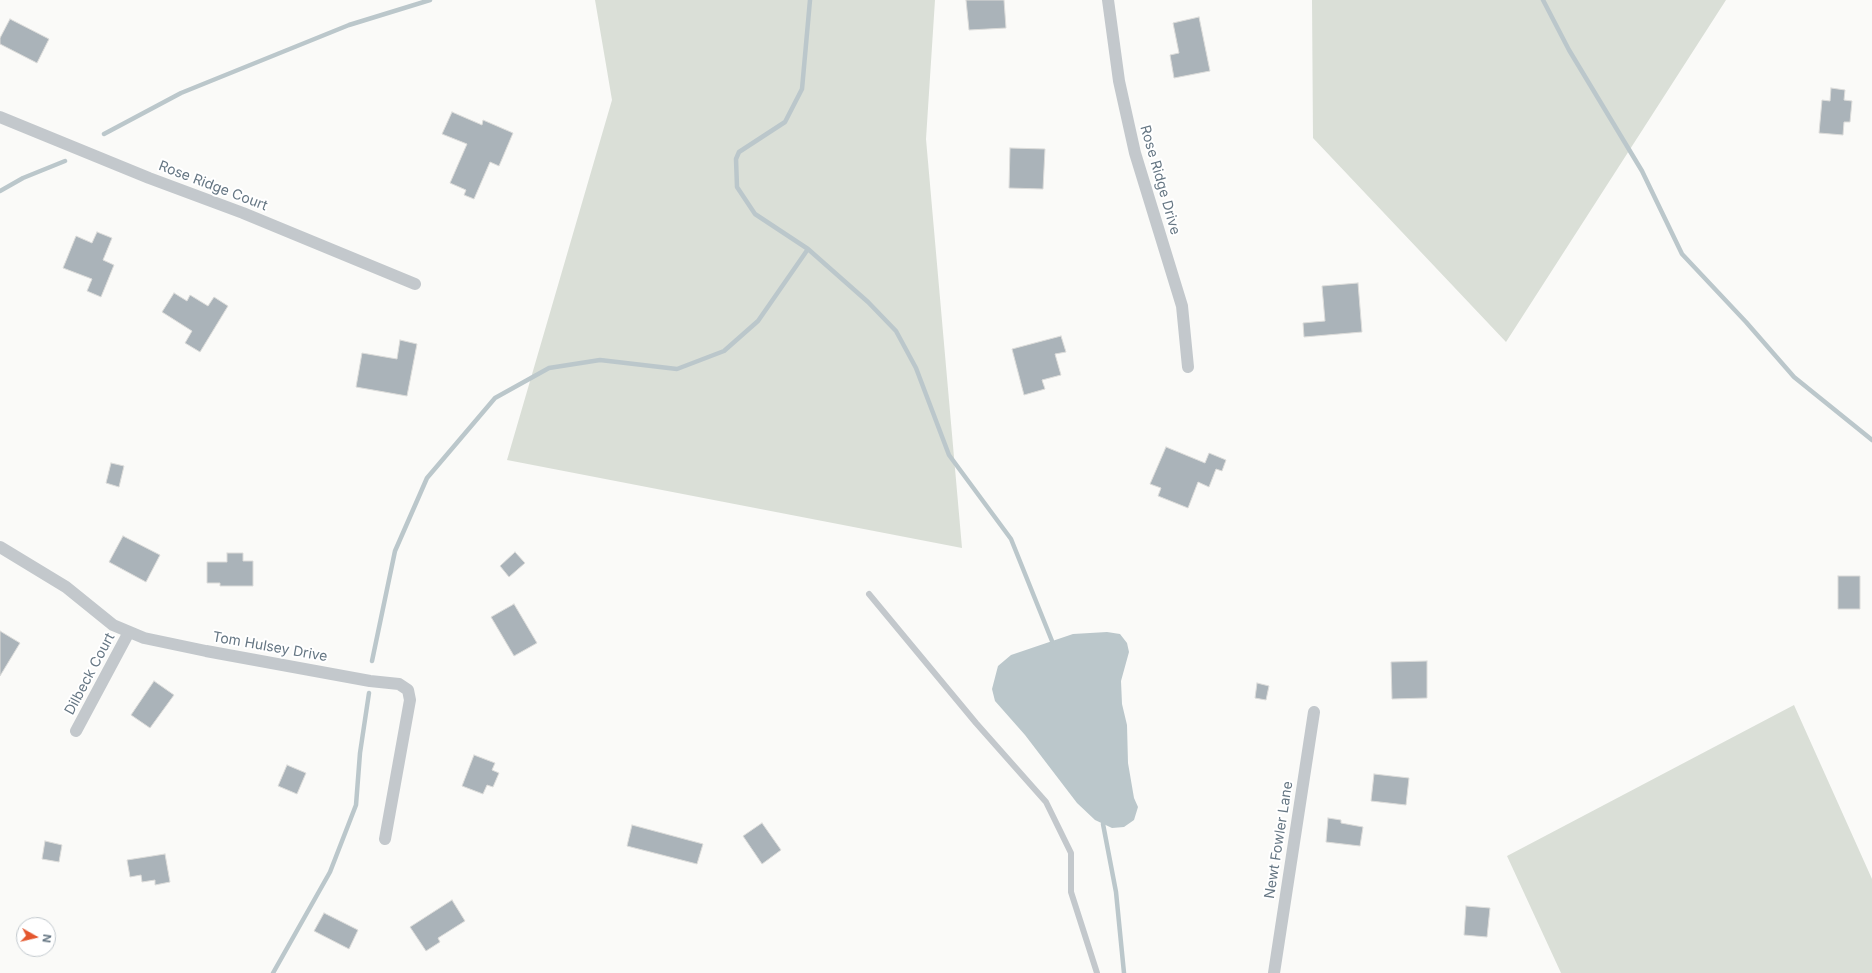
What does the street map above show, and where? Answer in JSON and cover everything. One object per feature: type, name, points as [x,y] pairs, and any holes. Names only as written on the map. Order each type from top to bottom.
[{"type":"street","name":"Rose Ridge Drive","points":[[1108,0],[1119,81],[1135,153],[1182,306],[1188,367]]},
{"type":"street","name":"Rose Ridge Court","points":[[0,117],[149,178],[243,213],[415,284]]},
{"type":"street","name":"Tom Hulsey Drive","points":[[0,547],[66,587],[113,625],[144,638],[370,681],[399,684],[408,690],[410,700],[385,839]]},
{"type":"street","name":"Dilbeck Court","points":[[76,731],[129,632]]},
{"type":"street","name":"Newt Fowler Lane","points":[[1274,973],[1314,712]]},
{"type":"lane","points":[[868,594],[976,724],[1046,802],[1071,853],[1070,892],[1097,973]]},
{"type":"shaded area","points":[[595,0],[935,0],[926,139],[962,548],[507,460],[612,100]]},
{"type":"shaded area","points":[[1312,0],[1726,0],[1506,342],[1313,138]]},
{"type":"shaded area","points":[[1107,632],[1120,634],[1127,643],[1129,652],[1121,681],[1122,704],[1127,725],[1128,763],[1134,798],[1138,807],[1134,820],[1124,827],[1112,828],[1095,820],[1077,803],[1025,735],[995,701],[992,689],[998,666],[1011,655],[1073,634]]},
{"type":"shaded area","points":[[1794,705],[1872,879],[1872,973],[1561,973],[1507,856]]},
{"type":"building","points":[[966,0],[1004,0],[1006,28],[969,30]]},
{"type":"building","points":[[1199,17],[1210,71],[1174,78],[1170,55],[1179,53],[1173,23]]},
{"type":"building","points":[[10,19],[49,39],[37,63],[0,44],[0,38]]},
{"type":"building","points":[[1831,88],[1845,90],[1844,100],[1852,101],[1850,122],[1844,122],[1843,135],[1819,133],[1822,100],[1830,101]]},
{"type":"building","points":[[452,112],[482,125],[483,120],[513,133],[499,166],[490,162],[474,199],[464,195],[466,190],[450,183],[467,144],[442,134]]},
{"type":"building","points":[[1010,148],[1045,149],[1043,189],[1009,188]]},
{"type":"building","points":[[97,232],[112,238],[103,260],[114,265],[101,297],[87,291],[92,279],[63,268],[76,236],[92,243]]},
{"type":"building","points":[[1358,283],[1362,332],[1304,337],[1303,323],[1325,321],[1322,286]]},
{"type":"building","points":[[174,293],[187,301],[190,295],[208,306],[214,297],[228,306],[200,352],[185,343],[192,331],[162,312]]},
{"type":"building","points":[[1061,336],[1066,352],[1055,354],[1061,375],[1042,380],[1045,389],[1024,395],[1012,349]]},
{"type":"building","points":[[400,340],[417,344],[407,396],[356,387],[362,353],[397,359]]},
{"type":"building","points":[[1166,447],[1205,463],[1209,453],[1226,460],[1222,471],[1216,469],[1209,487],[1198,482],[1188,508],[1158,496],[1161,488],[1150,484]]},
{"type":"building","points":[[111,463],[124,466],[119,487],[106,483]]},
{"type":"building","points":[[123,536],[160,555],[146,582],[109,562]]},
{"type":"building","points":[[515,552],[525,563],[509,577],[500,566]]},
{"type":"building","points":[[227,553],[243,553],[243,561],[253,561],[253,586],[220,586],[220,583],[207,583],[207,562],[227,562]]},
{"type":"building","points":[[1838,576],[1860,576],[1860,609],[1838,609]]},
{"type":"building","points":[[514,604],[537,643],[514,656],[491,617]]},
{"type":"building","points":[[0,631],[20,643],[0,676]]},
{"type":"building","points":[[1427,661],[1427,698],[1392,699],[1391,662]]},
{"type":"building","points":[[154,681],[174,695],[150,728],[131,715]]},
{"type":"building","points":[[1257,683],[1269,686],[1266,700],[1255,698]]},
{"type":"building","points":[[474,755],[495,763],[492,770],[499,773],[493,787],[487,785],[483,794],[462,786]]},
{"type":"building","points":[[287,765],[306,773],[297,794],[278,786]]},
{"type":"building","points":[[1374,774],[1409,778],[1406,805],[1371,801]]},
{"type":"building","points":[[1328,818],[1341,820],[1341,823],[1363,827],[1360,846],[1326,842]]},
{"type":"building","points":[[762,823],[781,850],[762,864],[743,836]]},
{"type":"building","points":[[632,825],[703,844],[697,864],[627,846]]},
{"type":"building","points":[[45,841],[62,845],[59,862],[42,859]]},
{"type":"building","points":[[165,854],[170,882],[155,885],[155,880],[142,882],[141,875],[130,877],[127,860]]},
{"type":"building","points":[[452,900],[465,921],[438,938],[440,942],[426,951],[410,927]]},
{"type":"building","points":[[1466,906],[1490,908],[1487,937],[1464,935]]},
{"type":"building","points":[[324,913],[358,930],[349,949],[314,931]]},
{"type":"waterway","points":[[104,134],[181,93],[349,25],[430,0]]},
{"type":"waterway","points":[[810,0],[802,89],[785,122],[739,152],[736,159],[737,187],[755,214],[808,249],[868,302],[896,331],[916,368],[949,455],[1011,539],[1052,641]]},
{"type":"waterway","points":[[1543,0],[1569,50],[1642,171],[1682,254],[1746,322],[1794,377],[1872,440]]},
{"type":"waterway","points":[[0,191],[23,178],[65,161]]},
{"type":"waterway","points":[[372,661],[395,551],[427,478],[495,398],[549,368],[600,360],[677,369],[724,351],[758,321],[808,249]]},
{"type":"waterway","points":[[273,973],[330,872],[356,805],[360,753],[369,693]]},
{"type":"waterway","points":[[1103,824],[1116,892],[1124,973]]}]
